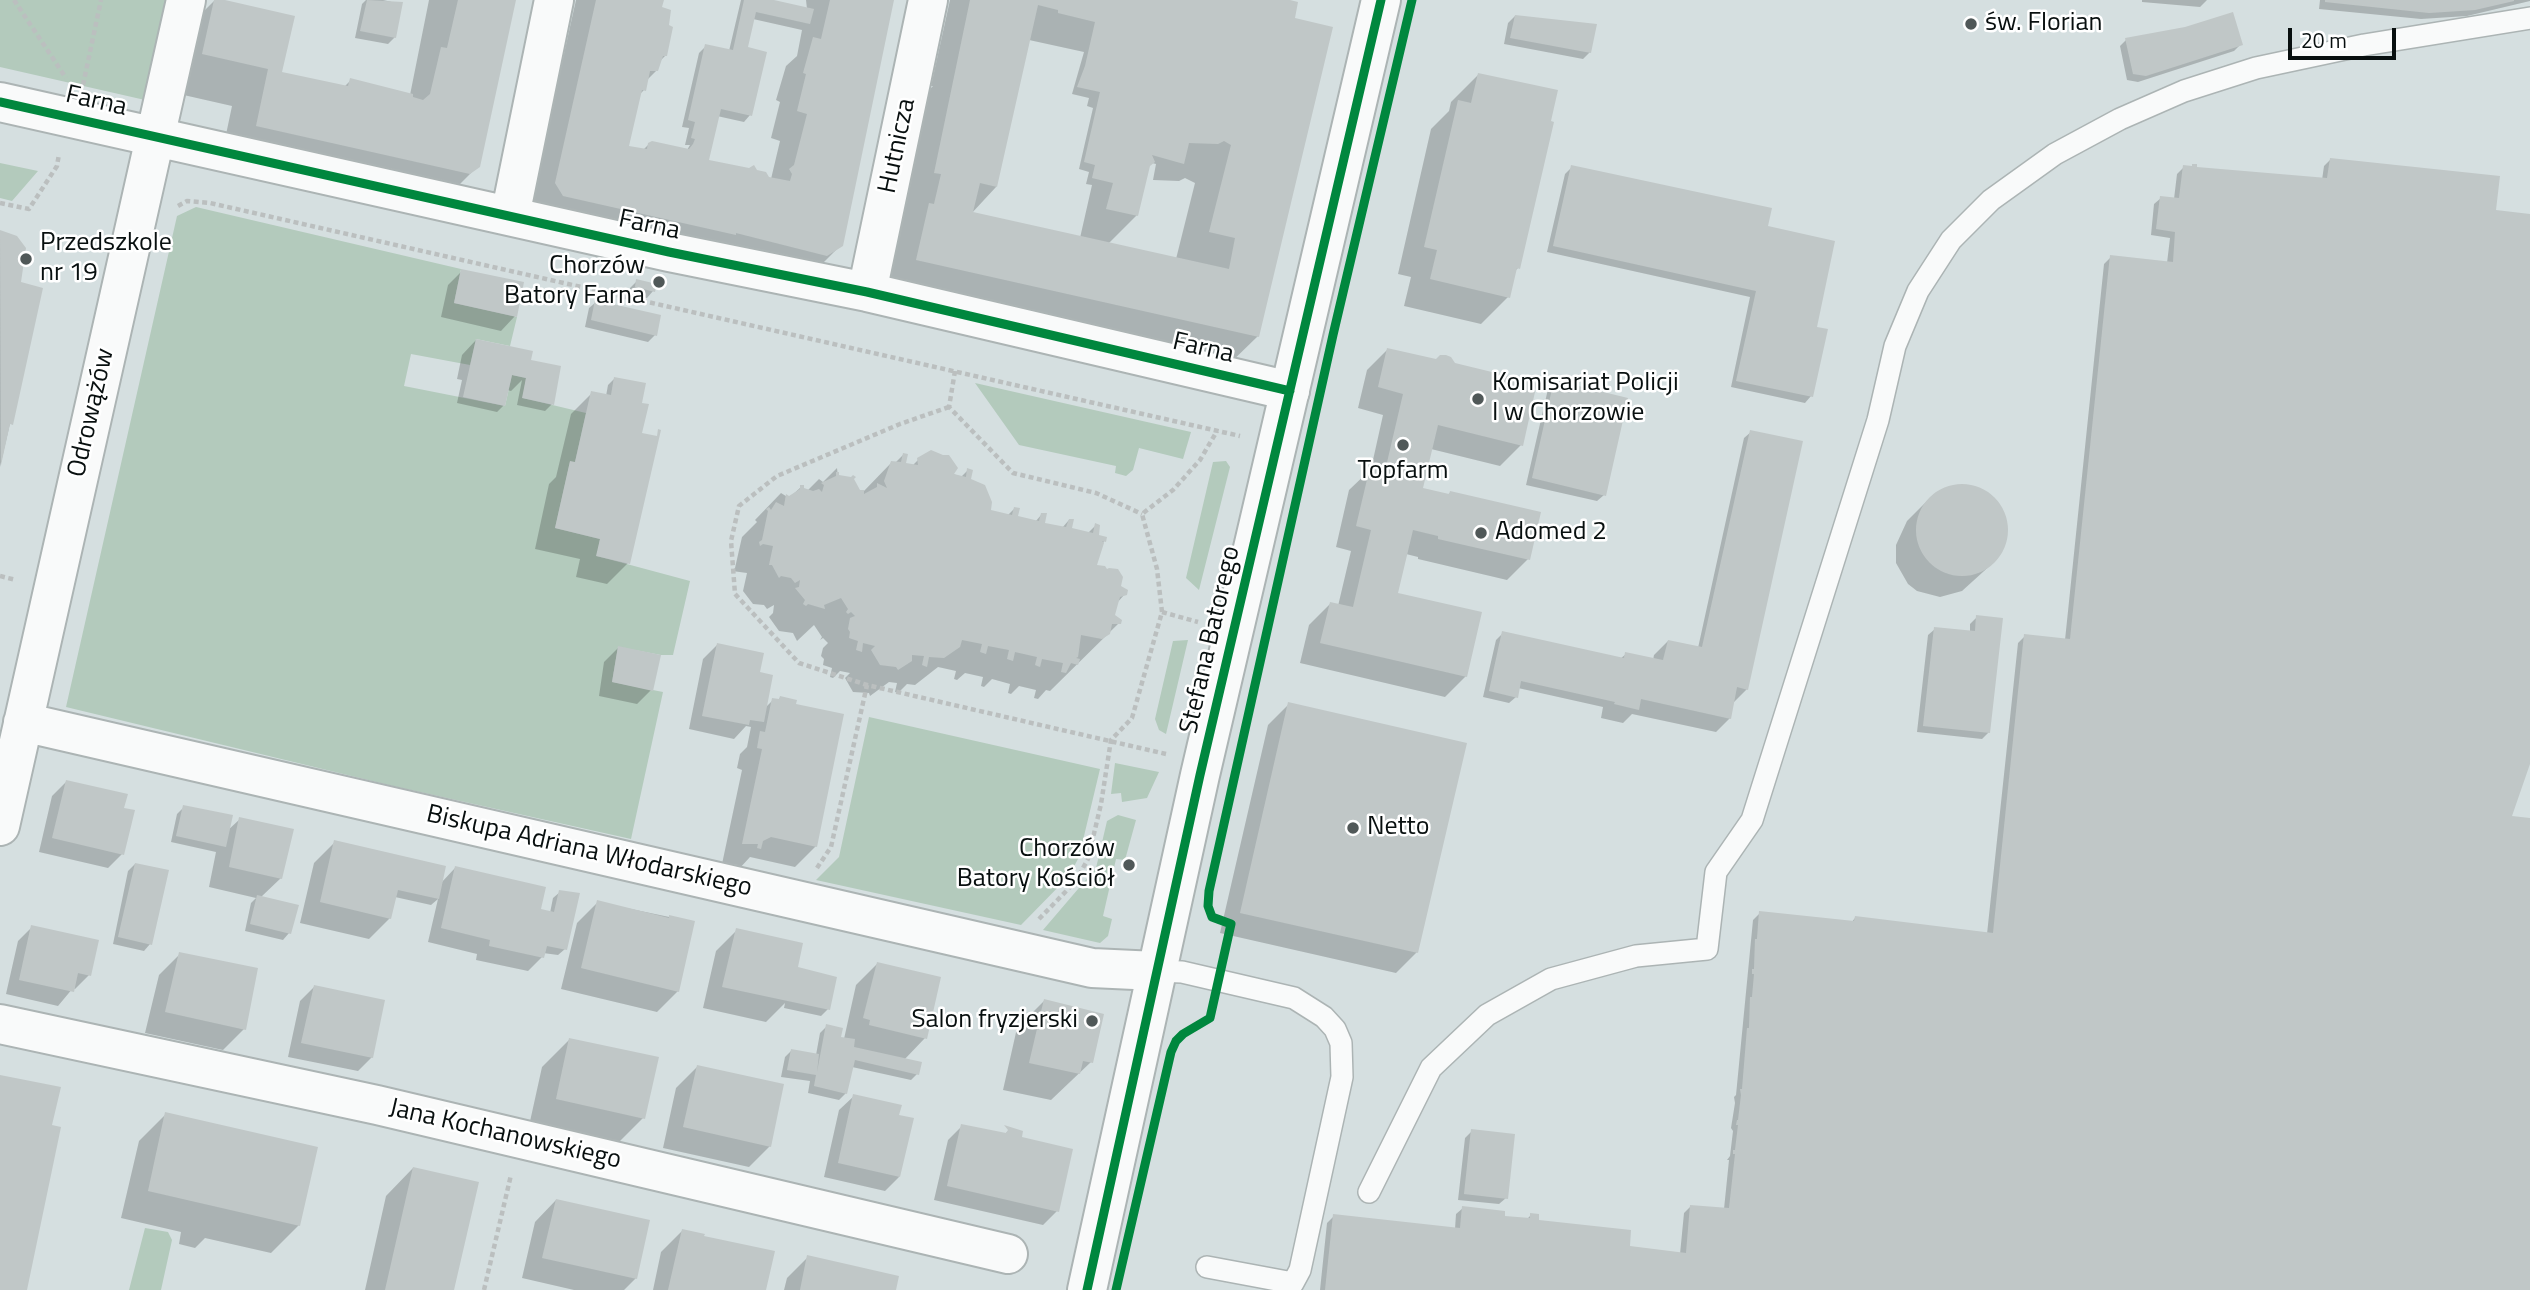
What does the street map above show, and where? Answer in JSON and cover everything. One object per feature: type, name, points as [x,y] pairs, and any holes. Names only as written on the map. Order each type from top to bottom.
[{"type":"street","name":"Odrowążów","points":[[0,826],[186,0]]},
{"type":"street","points":[[510,216],[554,0]]},
{"type":"street","name":"Hutnicza","points":[[867,292],[928,0]]},
{"type":"street","name":"Stefana Batorego","points":[[1087,1290],[1156,971],[1381,0]]},
{"type":"street","name":"Farna","points":[[0,102],[669,252],[867,292],[1290,391]]},
{"type":"street","name":"Biskupa Adriana Włodarskiego","points":[[23,722],[1092,968],[1156,971]]},
{"type":"street","name":"Jana Kochanowskiego","points":[[0,1024],[377,1105],[1008,1254]]},
{"type":"lane","points":[[1369,1192],[1431,1068],[1488,1015],[1551,979],[1636,956],[1707,949],[1716,872],[1752,820],[1878,420],[1895,346],[1918,291],[1951,240],[1983,208],[2054,154],[2120,119],[2184,91],[2256,68],[2351,48],[2530,18]]},
{"type":"lane","points":[[1156,971],[1182,972],[1294,998],[1324,1017],[1335,1029],[1341,1043],[1342,1077],[1300,1270],[1293,1283],[1207,1267]]},
{"type":"path","points":[[14,0],[72,88]]},
{"type":"path","points":[[82,90],[101,0]]},
{"type":"path","points":[[0,203],[29,209],[57,166]]},
{"type":"path","points":[[170,210],[187,201],[210,203],[1240,436]]},
{"type":"path","points":[[949,407],[955,371]]},
{"type":"path","points":[[949,407],[1013,473],[1096,493],[1142,514]]},
{"type":"path","points":[[949,407],[900,424],[777,476],[739,506],[731,541],[735,594],[799,663],[867,685],[1170,755]]},
{"type":"path","points":[[1142,514],[1173,490],[1200,460],[1217,431]]},
{"type":"path","points":[[1034,925],[1075,882],[1088,859],[1101,804],[1111,740],[1132,718],[1162,612],[1157,569],[1142,514]]},
{"type":"path","points":[[0,576],[23,582]]},
{"type":"path","points":[[1162,612],[1200,623]]},
{"type":"path","points":[[815,871],[831,847],[867,685]]},
{"type":"path","points":[[484,1290],[513,1168]]},
{"type":"green space","points":[[0,0],[167,0],[145,100],[0,67]]},
{"type":"green space","points":[[0,163],[38,171],[12,201],[0,198]]},
{"type":"green space","points":[[196,207],[461,269],[454,303],[517,317],[510,346],[476,339],[470,365],[411,354],[404,386],[505,406],[512,375],[526,378],[523,398],[586,413],[575,462],[570,462],[555,528],[600,539],[597,556],[690,581],[673,655],[618,647],[612,682],[663,692],[631,839],[393,786],[66,707],[177,216]]},
{"type":"green space","points":[[975,383],[1191,432],[1183,459],[1139,448],[1133,470],[1126,476],[1115,473],[1116,466],[1019,445]]},
{"type":"green space","points":[[1226,461],[1230,467],[1199,590],[1186,578],[1213,462]]},
{"type":"green space","points":[[1188,640],[1166,734],[1159,730],[1155,719],[1173,641]]},
{"type":"green space","points":[[869,717],[1100,769],[1079,857],[1069,876],[1021,925],[816,880],[839,857]]},
{"type":"green space","points":[[1115,763],[1159,772],[1147,798],[1122,802],[1121,793],[1111,794]]},
{"type":"green space","points":[[1118,815],[1136,820],[1125,860],[1116,859],[1103,916],[1112,919],[1108,936],[1100,943],[1043,930],[1096,868],[1107,821]]},
{"type":"green space","points":[[145,1228],[168,1232],[172,1240],[161,1290],[129,1290]]},
{"type":"building","points":[[214,0],[225,0],[295,16],[282,72],[348,86],[350,78],[413,94],[413,97],[423,100],[430,94],[441,47],[447,48],[458,0],[516,0],[480,167],[470,174],[256,126],[268,69],[202,54]]},
{"type":"building","points":[[367,0],[403,2],[396,38],[360,31]]},
{"type":"building","points":[[596,0],[664,0],[662,7],[671,10],[669,25],[673,27],[667,56],[663,56],[658,71],[650,71],[646,91],[642,90],[629,146],[647,149],[648,143],[652,141],[689,149],[693,144],[695,139],[691,138],[695,122],[688,120],[705,44],[733,50],[744,0],[774,0],[814,9],[810,24],[756,12],[748,47],[767,52],[752,116],[721,109],[709,160],[749,168],[754,165],[769,177],[790,181],[792,174],[789,169],[794,165],[807,114],[797,111],[806,74],[803,73],[813,37],[821,39],[830,0],[894,0],[843,246],[827,256],[736,233],[563,196],[555,183]]},
{"type":"building","points":[[970,0],[1290,0],[1298,2],[1295,18],[1333,27],[1259,337],[916,260],[929,203],[934,204],[941,174],[934,173]],"holes":[[[1038,5],[1058,10],[1058,13],[1095,22],[1085,66],[1077,87],[1100,92],[1084,162],[1095,165],[1092,178],[1113,183],[1106,209],[1138,216],[1150,166],[1155,162],[1152,155],[1184,164],[1189,143],[1218,144],[1224,141],[1231,145],[1209,232],[1235,238],[1229,269],[973,212],[980,183],[997,187]]]},
{"type":"building","points":[[2325,0],[2514,1],[2475,10],[2429,13]]},
{"type":"building","points":[[2233,12],[2243,45],[2146,76],[2133,74],[2125,38],[2185,27]]},
{"type":"building","points":[[1515,15],[1597,24],[1591,53],[1510,38]]},
{"type":"building","points":[[1478,73],[1558,90],[1551,121],[1554,122],[1520,269],[1517,268],[1510,298],[1430,279],[1437,250],[1424,247],[1458,100],[1471,103]]},
{"type":"building","points":[[2330,158],[2500,176],[2496,210],[2530,214],[2530,764],[2512,816],[2530,818],[2530,1290],[1325,1290],[1333,1214],[1460,1228],[1462,1206],[1505,1211],[1505,1216],[1530,1218],[1530,1213],[1539,1214],[1539,1220],[1631,1230],[1630,1246],[1686,1253],[1690,1205],[1729,1208],[1759,911],[1854,921],[1855,916],[1993,933],[2024,634],[2070,639],[2110,255],[2173,262],[2175,232],[2156,229],[2160,196],[2179,198],[2183,165],[2197,164],[2197,167],[2327,178]]},
{"type":"building","points":[[1571,165],[1772,208],[1768,226],[1835,241],[1817,327],[1828,329],[1813,397],[1736,381],[1756,291],[1553,246]]},
{"type":"building","points":[[0,230],[17,236],[26,248],[21,282],[43,288],[13,425],[10,424],[1,465]]},
{"type":"building","points":[[461,269],[524,282],[517,317],[454,303]]},
{"type":"building","points":[[636,279],[657,284],[655,292],[635,287]]},
{"type":"building","points":[[595,300],[661,315],[657,336],[591,320]]},
{"type":"building","points":[[476,339],[533,351],[531,360],[561,366],[554,405],[522,398],[526,378],[512,375],[505,406],[463,397]]},
{"type":"building","name":"Adomed 2","points":[[1387,348],[1436,359],[1440,355],[1446,355],[1455,363],[1537,383],[1523,446],[1438,425],[1423,488],[1449,494],[1450,491],[1541,512],[1530,560],[1438,539],[1438,536],[1413,530],[1398,593],[1482,612],[1467,677],[1320,643],[1330,602],[1353,607],[1371,530],[1356,526],[1370,467],[1385,471],[1403,394],[1378,387]]},
{"type":"building","points":[[614,377],[646,383],[642,403],[649,404],[642,433],[657,436],[658,429],[661,430],[630,564],[596,556],[600,539],[555,528],[570,461],[575,462],[591,391],[611,395]]},
{"type":"building","points":[[1554,380],[1628,398],[1606,496],[1532,478]]},
{"type":"building","points":[[1750,430],[1803,441],[1748,690],[1737,687],[1731,719],[1641,699],[1639,710],[1521,681],[1518,698],[1489,691],[1502,631],[1624,658],[1625,652],[1663,660],[1668,640],[1702,647]]},
{"type":"building","points":[[931,450],[949,455],[958,468],[954,474],[966,477],[967,468],[973,470],[971,479],[985,485],[992,502],[991,510],[1012,515],[1014,507],[1020,508],[1018,516],[1039,521],[1041,513],[1047,513],[1045,523],[1066,527],[1069,519],[1074,519],[1072,528],[1093,533],[1095,523],[1100,525],[1099,535],[1107,537],[1106,542],[1102,541],[1104,543],[1097,565],[1118,569],[1123,577],[1121,586],[1128,590],[1127,595],[1120,597],[1115,615],[1122,620],[1121,624],[1112,624],[1110,634],[1102,639],[1081,635],[1076,658],[1080,659],[1078,665],[1071,663],[1066,673],[1061,672],[1063,663],[1042,659],[1040,667],[1035,665],[1037,657],[1015,652],[1013,661],[1007,659],[1009,650],[988,646],[986,654],[980,652],[982,644],[962,640],[960,647],[944,658],[929,657],[927,667],[922,665],[924,656],[912,655],[912,661],[898,670],[896,667],[880,665],[871,650],[875,646],[863,643],[862,652],[856,650],[858,641],[849,638],[850,618],[855,616],[846,612],[848,609],[841,598],[824,605],[825,609],[808,604],[806,606],[803,604],[805,600],[795,588],[799,587],[800,580],[795,583],[791,578],[779,578],[772,565],[769,565],[773,546],[760,546],[759,542],[762,540],[768,511],[766,509],[769,507],[771,510],[776,502],[784,506],[786,494],[789,496],[800,489],[800,485],[822,492],[824,485],[821,483],[836,476],[836,472],[839,472],[839,475],[856,477],[854,479],[860,490],[864,490],[864,494],[877,487],[877,483],[887,488],[884,481],[891,461],[901,462],[903,453],[908,454],[906,463],[918,465],[917,458]]},
{"type":"building","points":[[1962,484],[1980,487],[1995,497],[2005,512],[2008,530],[2005,548],[1995,563],[1980,573],[1962,576],[1944,573],[1929,563],[1919,548],[1916,530],[1919,512],[1929,497],[1944,487]]},
{"type":"building","points":[[1976,615],[2003,618],[1990,733],[1923,726],[1934,627],[1975,631]]},
{"type":"building","points":[[717,643],[764,653],[760,672],[773,675],[764,722],[750,720],[749,725],[702,716]]},
{"type":"building","points":[[618,646],[661,655],[653,691],[612,682]]},
{"type":"building","points":[[780,696],[797,700],[796,704],[844,714],[817,847],[771,837],[763,841],[761,849],[757,848],[758,844],[742,844],[762,749],[757,748],[760,731],[765,732],[772,698],[779,699]]},
{"type":"building","name":"Netto","points":[[1288,702],[1467,743],[1418,953],[1240,913]]},
{"type":"building","points":[[66,780],[128,794],[124,808],[135,810],[124,855],[52,838]]},
{"type":"building","points":[[183,805],[233,815],[226,847],[176,836]]},
{"type":"building","points":[[239,817],[294,829],[282,879],[229,867]]},
{"type":"building","points":[[334,840],[446,866],[439,899],[398,890],[391,919],[320,902]]},
{"type":"building","points":[[135,863],[169,870],[152,945],[118,937]]},
{"type":"building","points":[[455,866],[546,887],[541,909],[554,912],[559,890],[580,893],[567,950],[547,946],[544,958],[489,946],[490,940],[441,928]]},
{"type":"building","points":[[257,895],[299,905],[291,934],[250,924]]},
{"type":"building","points":[[597,900],[669,918],[669,915],[695,921],[679,992],[581,968]]},
{"type":"building","points":[[31,925],[99,940],[91,976],[78,973],[74,992],[19,980]]},
{"type":"building","points":[[736,928],[803,943],[798,967],[837,977],[830,1010],[722,987]]},
{"type":"building","points":[[179,952],[258,968],[246,1030],[165,1012]]},
{"type":"building","points":[[877,962],[941,977],[927,1039],[869,1025],[870,1020],[863,1018]]},
{"type":"building","points":[[314,985],[385,1000],[373,1058],[301,1043]]},
{"type":"building","points":[[1044,999],[1104,1014],[1093,1063],[1083,1061],[1080,1074],[1029,1063]]},
{"type":"building","points":[[826,1024],[843,1028],[841,1037],[855,1039],[854,1047],[922,1062],[919,1075],[855,1060],[847,1094],[814,1086],[816,1075],[787,1070],[791,1049],[819,1054],[817,1072]]},
{"type":"building","points":[[569,1038],[659,1057],[645,1119],[556,1099]]},
{"type":"building","points":[[697,1065],[784,1084],[771,1147],[683,1127]]},
{"type":"building","points":[[0,1075],[61,1087],[52,1125],[61,1127],[27,1290],[0,1290]]},
{"type":"building","points":[[853,1094],[902,1105],[899,1115],[914,1118],[900,1177],[838,1163]]},
{"type":"building","points":[[165,1112],[318,1147],[300,1226],[148,1191]]},
{"type":"building","points":[[961,1124],[1006,1133],[1008,1130],[1004,1125],[1023,1131],[1022,1137],[1073,1149],[1059,1212],[947,1186]]},
{"type":"building","points":[[1471,1129],[1515,1134],[1508,1199],[1464,1194]]},
{"type":"building","points":[[413,1167],[479,1182],[454,1290],[385,1290]]},
{"type":"building","points":[[556,1199],[650,1220],[637,1279],[542,1258]]},
{"type":"building","points":[[682,1229],[775,1251],[766,1290],[668,1290]]},
{"type":"building","points":[[807,1255],[899,1276],[896,1290],[800,1290]]},
{"type":"cycle path","points":[[1087,1290],[1200,775],[1381,0]]},
{"type":"cycle path","points":[[1116,1290],[1171,1052],[1183,1034],[1210,1018],[1231,924],[1212,917],[1208,906],[1209,891],[1333,335],[1412,0]]},
{"type":"cycle path","points":[[0,102],[669,252],[867,292],[1290,391]]},
{"type":"place","name":"św. Florian","points":[[1971,24]]},
{"type":"place","name":"Przedszkole nr 19","points":[[26,259]]},
{"type":"place","name":"Chorzów Batory Farna","points":[[659,282]]},
{"type":"place","name":"Komisariat Policji I w Chorzowie","points":[[1478,399]]},
{"type":"place","name":"Topfarm","points":[[1403,445]]},
{"type":"place","name":"Adomed 2","points":[[1481,533]]},
{"type":"place","name":"Netto","points":[[1353,828]]},
{"type":"place","name":"Chorzów Batory Kościół","points":[[1129,865]]},
{"type":"place","name":"Salon fryzjerski","points":[[1092,1021]]}]
